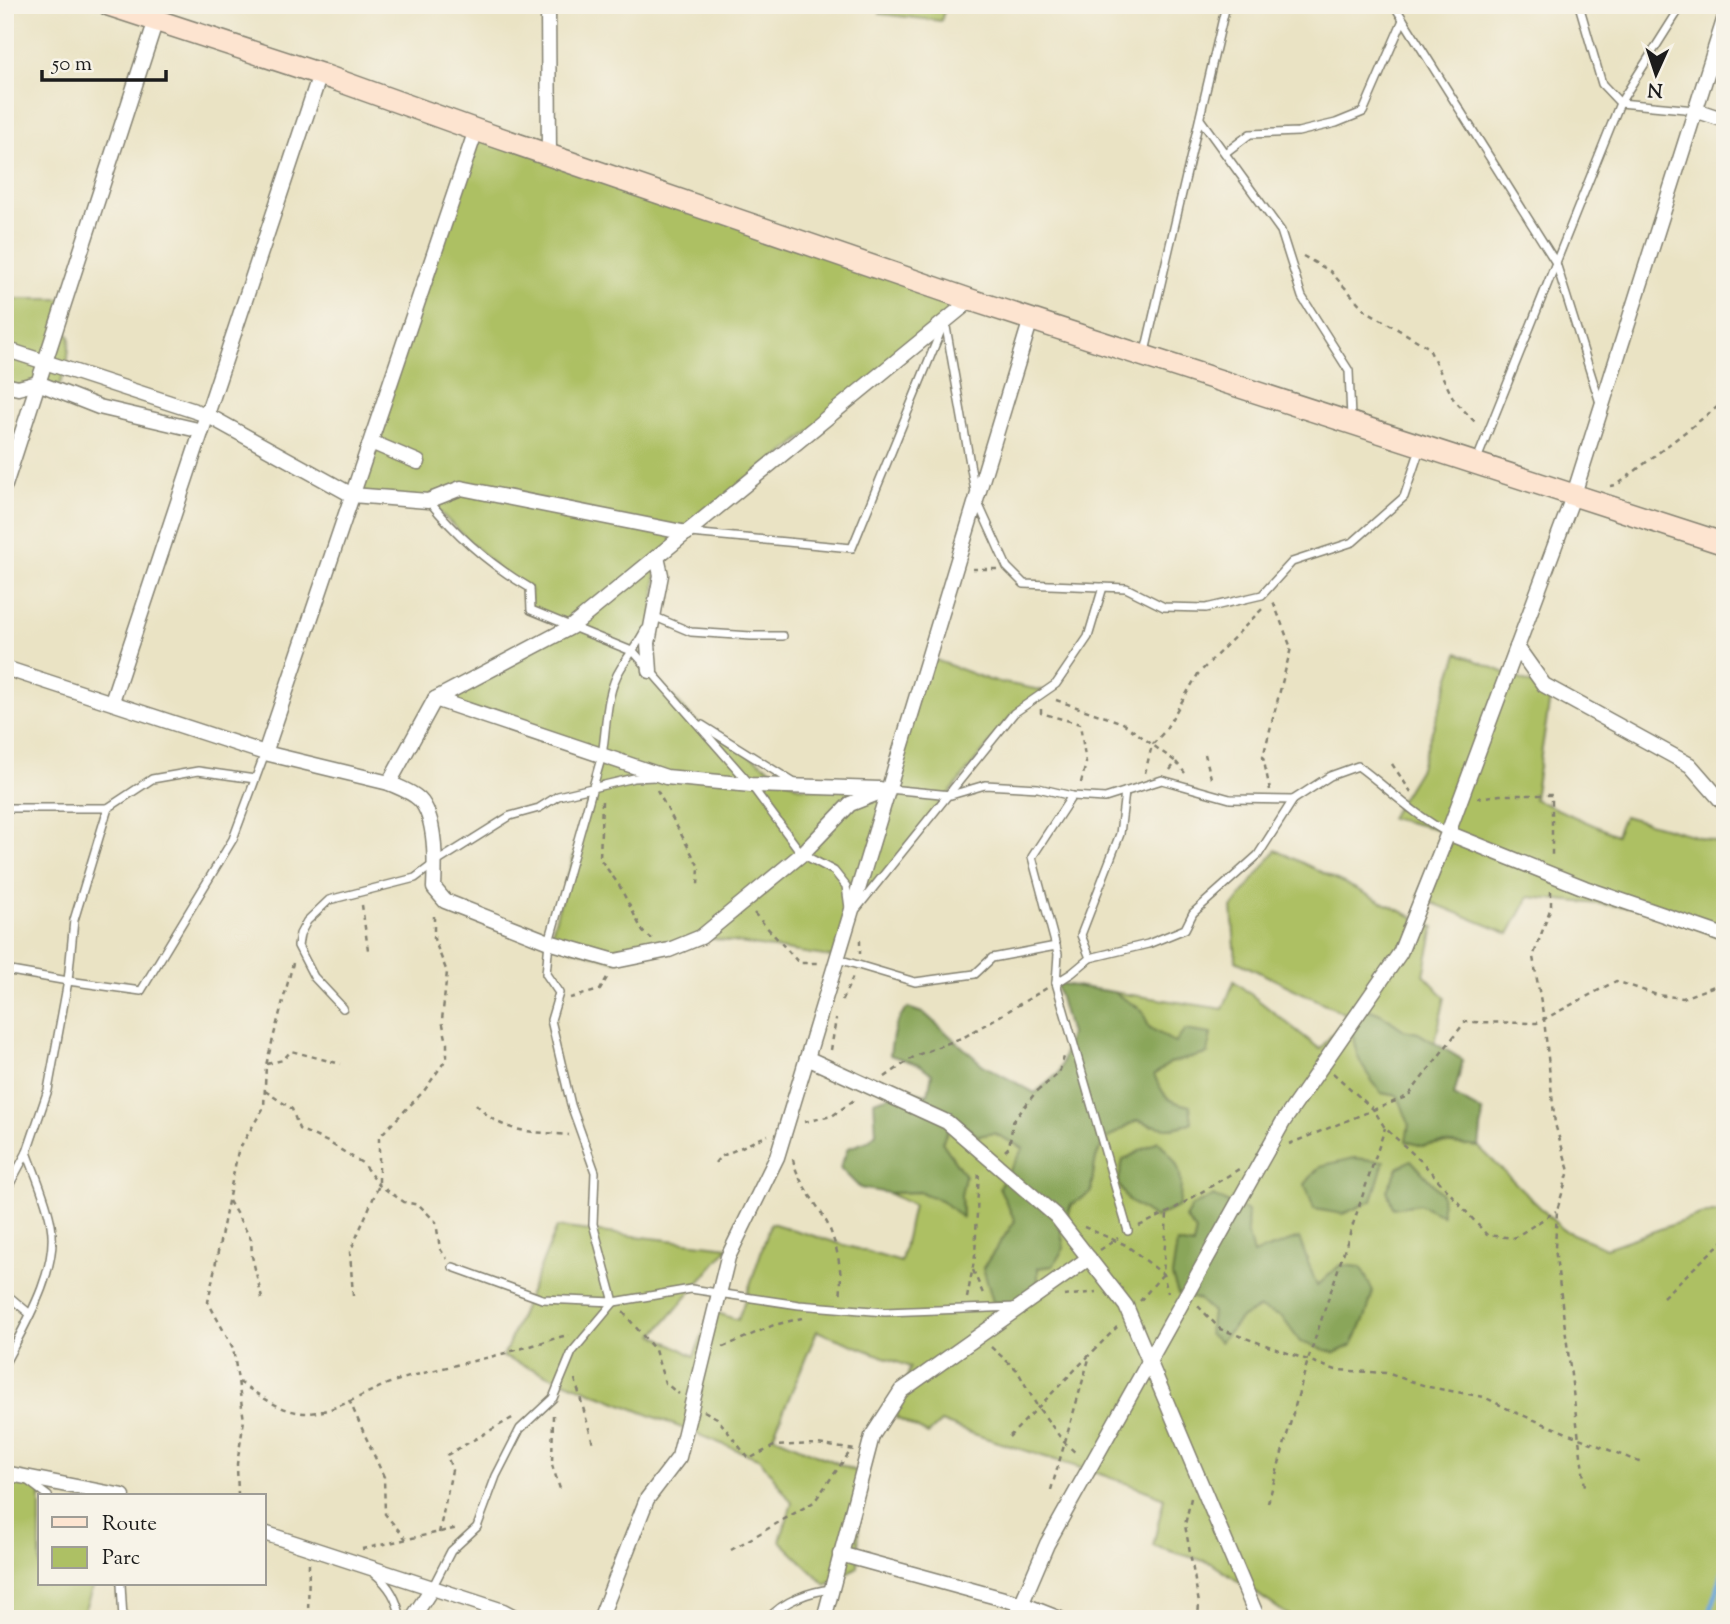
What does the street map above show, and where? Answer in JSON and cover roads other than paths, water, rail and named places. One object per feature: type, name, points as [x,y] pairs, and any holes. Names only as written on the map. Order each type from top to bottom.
[{"type":"main road","points":[[109,5],[320,74],[971,300],[1725,544]]},
{"type":"street","points":[[548,5],[550,155]]},
{"type":"street","points":[[1015,1619],[1048,1545],[1265,1153],[1283,1122],[1400,953],[1461,801],[1574,494],[1725,16]]},
{"type":"street","points":[[5,485],[156,20]]},
{"type":"street","points":[[113,701],[320,74]]},
{"type":"street","points":[[1695,110],[1725,120]]},
{"type":"street","points":[[265,753],[476,130]]},
{"type":"street","points":[[389,783],[435,699],[571,627],[971,300]]},
{"type":"street","points":[[600,1619],[647,1499],[679,1457],[728,1257],[777,1157],[1031,319]]},
{"type":"street","points":[[5,349],[46,360],[207,415],[352,495],[428,501],[461,488],[687,533]]},
{"type":"street","points":[[5,385],[18,388],[38,383],[99,407],[202,431]]},
{"type":"street","points":[[371,442],[418,462]]},
{"type":"street","points":[[650,671],[648,643],[661,575],[657,557]]},
{"type":"street","points":[[1517,647],[1544,685],[1690,765],[1725,805]]},
{"type":"street","points":[[5,668],[113,701],[265,753],[389,783],[419,800],[428,817],[435,863],[434,888],[445,901],[548,942],[615,961],[669,950],[701,937],[802,854],[850,804],[888,789]]},
{"type":"street","points":[[435,699],[666,777],[751,785],[888,789]]},
{"type":"street","points":[[1448,833],[1552,874],[1725,936]]},
{"type":"street","points":[[807,1058],[947,1122],[1056,1216],[1129,1313],[1258,1619]]},
{"type":"street","points":[[824,1619],[872,1436],[901,1391],[1089,1258]]},
{"type":"street","points":[[5,1473],[113,1494]]},
{"type":"street","points":[[266,1534],[503,1611],[517,1619]]},
{"type":"street","points":[[841,1554],[1022,1604],[1060,1619]]},
{"type":"street","points":[[412,1619],[432,1588]]},
{"type":"lane","points":[[1144,356],[1226,5]]},
{"type":"lane","points":[[1394,5],[1556,263],[1601,407]]},
{"type":"lane","points":[[1579,5],[1602,84],[1620,103],[1695,110]]},
{"type":"lane","points":[[1475,463],[1620,103],[1682,5]]},
{"type":"lane","points":[[1225,153],[1250,134],[1298,132],[1336,123],[1363,112],[1403,20]]},
{"type":"lane","points":[[1200,118],[1281,231],[1302,296],[1349,371],[1351,422]]},
{"type":"lane","points":[[945,321],[976,499],[1007,566],[1024,584],[1126,588],[1164,607],[1206,608],[1262,595],[1292,562],[1353,542],[1404,497],[1421,445]]},
{"type":"lane","points":[[687,533],[852,548],[945,321]]},
{"type":"lane","points":[[428,501],[452,531],[500,571],[530,588],[531,610],[634,652],[751,785],[802,854],[834,871],[846,886],[850,917]]},
{"type":"lane","points":[[850,917],[1014,713],[1056,684],[1088,637],[1103,587]]},
{"type":"lane","points":[[614,1302],[593,1224],[595,1172],[571,1105],[551,1020],[559,993],[546,974],[548,942],[602,755],[608,703],[620,669],[634,652],[653,615],[691,632],[783,636]]},
{"type":"lane","points":[[693,719],[799,787]]},
{"type":"lane","points":[[5,970],[141,991],[233,839],[265,753]]},
{"type":"lane","points":[[1056,983],[1072,974],[1090,958],[1148,944],[1185,929],[1193,913],[1258,855],[1293,800],[1330,776],[1357,765],[1421,819],[1448,833]]},
{"type":"lane","points":[[5,808],[108,808],[152,779],[198,771],[256,779]]},
{"type":"lane","points":[[343,1008],[314,977],[298,946],[300,934],[307,921],[329,900],[415,878],[510,816],[539,808],[558,796],[634,778],[666,777]]},
{"type":"lane","points":[[888,789],[951,794],[985,785],[1038,788],[1075,797],[1105,799],[1162,780],[1230,799],[1293,800]]},
{"type":"lane","points":[[1090,958],[1081,935],[1120,834],[1125,792]]},
{"type":"lane","points":[[1075,797],[1032,857],[1058,954],[1056,983],[1128,1231]]},
{"type":"lane","points":[[5,1193],[27,1152],[48,1090],[68,981],[74,920],[108,808]]},
{"type":"lane","points":[[835,966],[859,965],[915,982],[975,974],[992,958],[1056,946]]},
{"type":"lane","points":[[5,1363],[30,1314],[50,1262],[51,1226],[27,1152]]},
{"type":"lane","points":[[453,1267],[542,1299],[614,1302],[691,1289],[885,1312],[965,1309],[1025,1303]]},
{"type":"lane","points":[[5,1293],[30,1314]]},
{"type":"lane","points":[[432,1588],[451,1551],[477,1527],[502,1464],[520,1429],[553,1398],[575,1348],[614,1302]]},
{"type":"lane","points":[[22,1476],[45,1494]]},
{"type":"lane","points":[[365,1566],[385,1581],[396,1598],[401,1619]]},
{"type":"lane","points":[[121,1586],[123,1619]]},
{"type":"lane","points":[[768,1619],[773,1613],[810,1591],[831,1589]]},
{"type":"waterway","points":[[1708,1619],[1725,1565]]}]
